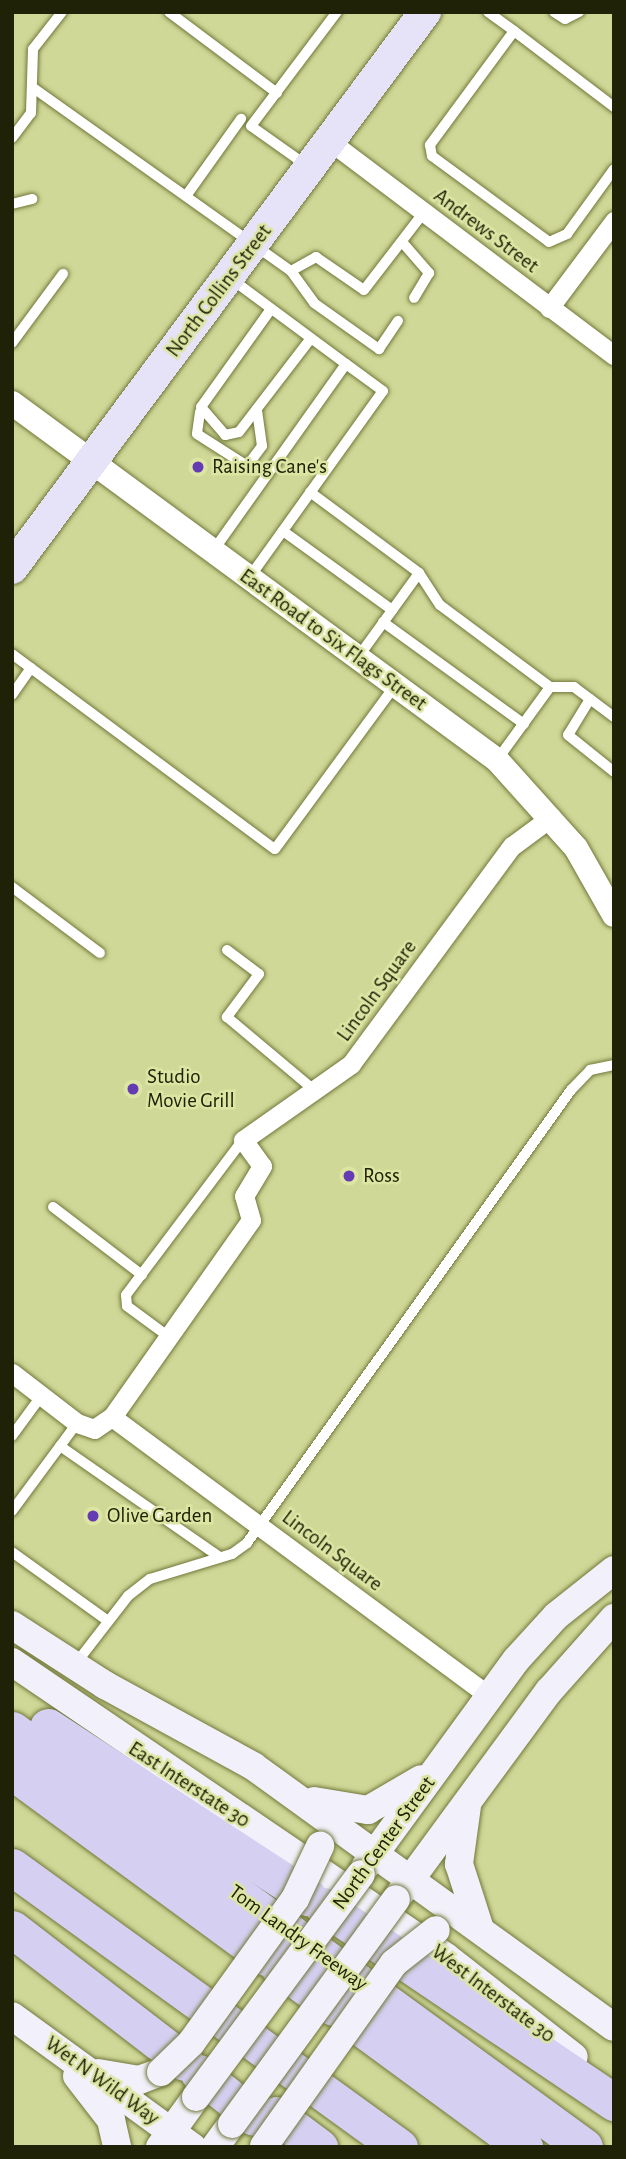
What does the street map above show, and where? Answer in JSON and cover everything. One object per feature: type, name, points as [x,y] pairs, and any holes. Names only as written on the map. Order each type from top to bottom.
[{"type":"highway","points":[[12,1704],[316,1902],[614,2102]]},
{"type":"highway","name":"Tom Landry Freeway","points":[[12,1730],[584,2147]]},
{"type":"highway","points":[[12,1772],[524,2147]]},
{"type":"highway","points":[[12,1867],[399,2147]]},
{"type":"highway","points":[[12,1929],[264,2128],[319,2147]]},
{"type":"main road","name":"North Collins Street","points":[[12,568],[425,12]]},
{"type":"main road","name":"North Center Street","points":[[174,2141],[190,2070],[368,1863],[490,1697],[556,1616],[614,1570]]},
{"type":"main road","name":"North Center Street","points":[[215,2147],[264,2128],[392,1894],[468,1802],[549,1691],[614,1618]]},
{"type":"main road","points":[[12,1625],[74,1665],[306,1802],[368,1863],[392,1894],[481,1932],[614,2027]]},
{"type":"main road","name":"East Interstate 30","points":[[12,1662],[392,1894]]},
{"type":"main road","points":[[306,1802],[368,1810],[443,1763]]},
{"type":"main road","points":[[88,2071],[139,2080],[190,2070],[191,2043],[295,1899],[320,1846],[306,1802]]},
{"type":"main road","points":[[468,1802],[459,1864],[481,1932]]},
{"type":"main road","name":"West Interstate 30","points":[[392,1894],[446,1957],[614,2090]]},
{"type":"main road","points":[[264,2128],[394,1963],[436,1930],[456,1926],[481,1932]]},
{"type":"main road","name":"Wet N Wild Way","points":[[12,2017],[88,2071],[174,2141]]},
{"type":"main road","points":[[50,2044],[111,2120],[117,2147]]},
{"type":"street","name":"Andrews Street","points":[[331,142],[614,355]]},
{"type":"street","points":[[549,308],[614,221]]},
{"type":"street","name":"East Road to Six Flags Street","points":[[12,402],[356,659],[497,760],[551,817],[614,915]]},
{"type":"street","name":"Lincoln Square","points":[[243,1140],[351,1064],[512,846],[551,817]]},
{"type":"street","points":[[12,1373],[77,1423],[94,1429],[112,1417],[251,1220],[244,1196],[262,1166],[243,1140]]},
{"type":"street","name":"Lincoln Square","points":[[112,1417],[490,1697]]},
{"type":"lane","points":[[12,138],[31,113],[33,49],[62,12]]},
{"type":"lane","points":[[169,12],[277,93]]},
{"type":"lane","points":[[311,168],[251,126],[337,12]]},
{"type":"lane","points":[[488,12],[614,107]]},
{"type":"lane","points":[[554,12],[565,19],[579,12]]},
{"type":"lane","points":[[514,31],[430,145],[432,156],[549,242],[567,234],[614,169]]},
{"type":"lane","points":[[32,87],[291,271],[314,303],[379,349],[398,321]]},
{"type":"lane","points":[[186,196],[241,119]]},
{"type":"lane","points":[[12,204],[32,199]]},
{"type":"lane","points":[[291,271],[316,257],[363,290],[403,243],[424,212]]},
{"type":"lane","points":[[403,243],[429,273],[414,298]]},
{"type":"lane","points":[[12,342],[63,274]]},
{"type":"lane","points":[[229,278],[383,391],[249,579]]},
{"type":"lane","points":[[257,409],[262,446],[247,467],[197,435],[200,412],[271,309]]},
{"type":"lane","points":[[200,412],[231,436],[257,409],[311,338]]},
{"type":"lane","points":[[213,552],[346,364]]},
{"type":"lane","points":[[310,492],[419,573],[440,605],[550,687],[574,687],[614,717]]},
{"type":"lane","points":[[283,531],[392,610]]},
{"type":"lane","points":[[356,659],[419,573]]},
{"type":"lane","points":[[383,622],[524,723]]},
{"type":"lane","points":[[12,654],[275,849],[395,686]]},
{"type":"lane","points":[[12,695],[31,668]]},
{"type":"lane","points":[[497,760],[550,687]]},
{"type":"lane","points":[[590,699],[568,735],[614,772]]},
{"type":"lane","points":[[12,887],[100,953]]},
{"type":"lane","points":[[227,950],[259,974],[227,1017],[314,1090]]},
{"type":"lane","points":[[74,1665],[108,1621],[150,1579],[220,1557],[247,1543],[571,1090],[590,1070],[614,1065]]},
{"type":"lane","points":[[169,1337],[125,1301],[243,1140]]},
{"type":"lane","points":[[53,1207],[142,1275]]},
{"type":"lane","points":[[12,1436],[42,1395]]},
{"type":"lane","points":[[12,1511],[77,1423]]},
{"type":"lane","points":[[60,1446],[220,1557]]},
{"type":"lane","points":[[12,1552],[108,1621]]},
{"type":"place","name":"Raising Cane's","points":[[198,467]]},
{"type":"place","name":"Studio Movie Grill","points":[[133,1089]]},
{"type":"place","name":"Ross","points":[[349,1176]]},
{"type":"place","name":"Olive Garden","points":[[93,1516]]}]
